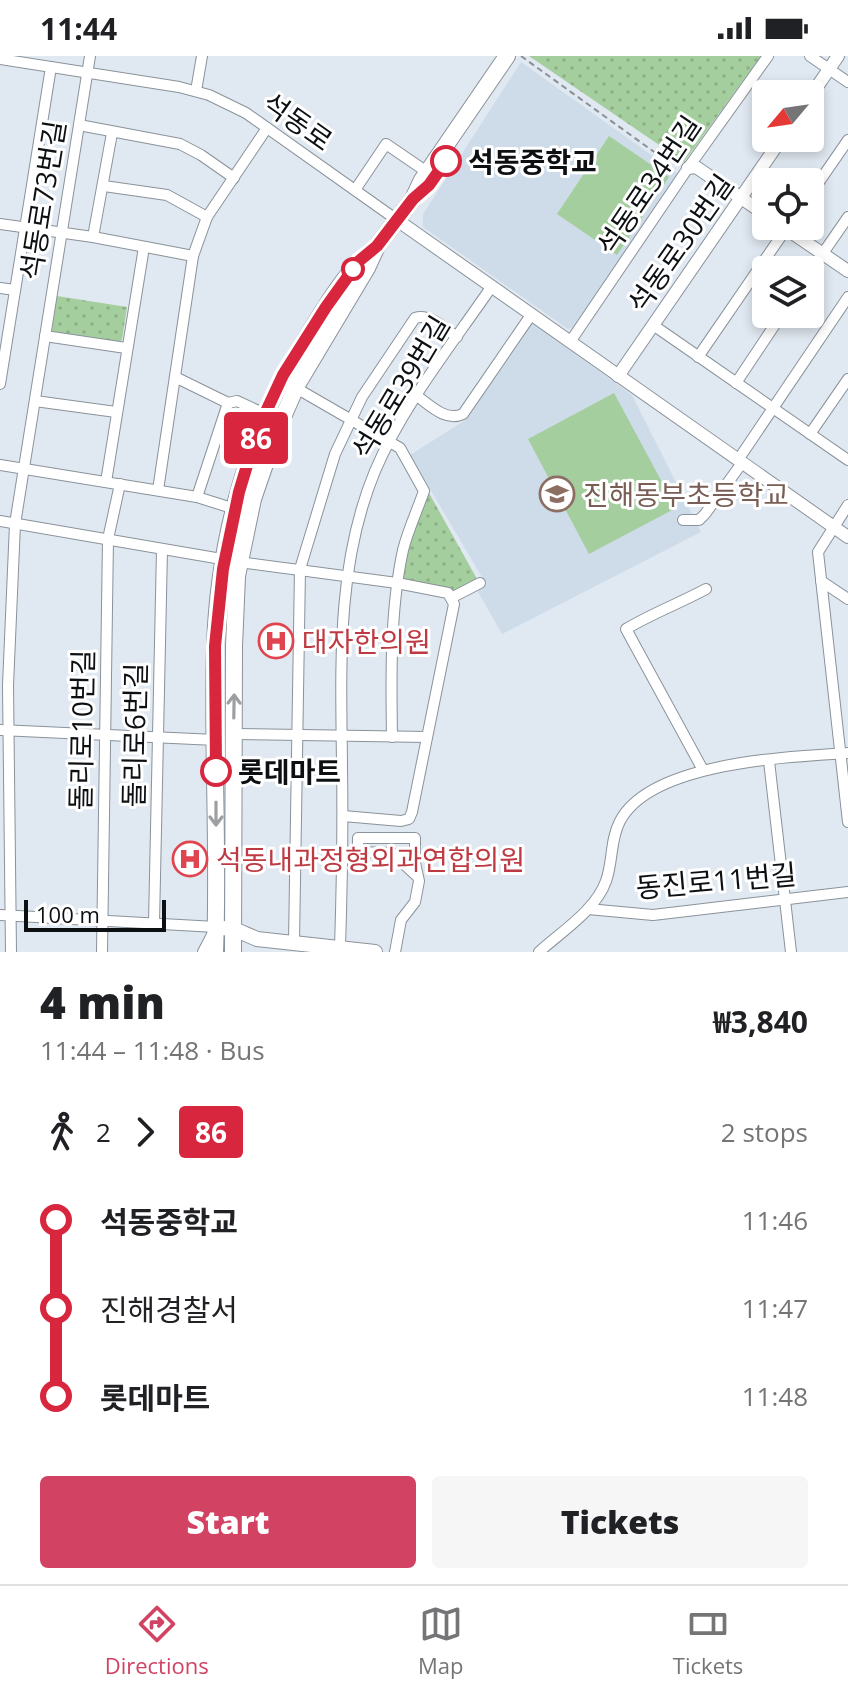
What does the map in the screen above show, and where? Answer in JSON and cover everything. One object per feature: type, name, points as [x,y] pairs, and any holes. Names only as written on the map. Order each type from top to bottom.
[{"type":"main road","points":[[233,952],[232,560],[235,509],[265,414],[283,375],[359,261],[377,246],[413,199],[427,172],[507,56]]},
{"type":"main road","points":[[413,199],[429,185],[519,56]]},
{"type":"main road","points":[[215,952],[215,646],[232,560],[263,467],[296,388],[377,246]]},
{"type":"main road","points":[[216,927],[234,929],[257,939],[375,952]]},
{"type":"street","name":"석동로73번길","points":[[11,952],[6,915],[4,730],[15,524],[90,56]]},
{"type":"street","points":[[196,91],[202,56]]},
{"type":"street","name":"석동로34번길","points":[[570,342],[768,56]]},
{"type":"street","points":[[810,56],[848,82]]},
{"type":"street","points":[[822,80],[838,56]]},
{"type":"street","name":"석동로","points":[[0,59],[196,91],[225,102],[267,128],[848,537]]},
{"type":"street","points":[[0,384],[3,348],[51,67]]},
{"type":"street","points":[[79,125],[180,144],[234,178]]},
{"type":"street","points":[[158,490],[193,256],[207,217],[267,128]]},
{"type":"street","points":[[93,237],[112,133]]},
{"type":"street","points":[[824,175],[848,140]]},
{"type":"street","points":[[355,190],[386,144],[427,172]]},
{"type":"street","name":"석동로30번길","points":[[618,376],[772,152]]},
{"type":"street","points":[[688,168],[696,167],[752,205]]},
{"type":"street","points":[[104,186],[167,195],[207,217]]},
{"type":"street","points":[[822,254],[848,217]]},
{"type":"street","points":[[0,224],[193,256]]},
{"type":"street","points":[[698,357],[776,240]]},
{"type":"street","points":[[803,240],[848,271]]},
{"type":"street","points":[[106,482],[144,247]]},
{"type":"street","name":"석동로39번길","points":[[340,947],[343,816],[341,620],[357,524],[389,443],[492,286]]},
{"type":"street","points":[[0,288],[15,290]]},
{"type":"street","points":[[683,520],[699,520],[705,514],[848,297]]},
{"type":"street","points":[[294,942],[300,569],[335,454],[381,365],[420,315],[430,318],[457,337]]},
{"type":"street","points":[[417,396],[447,417],[463,414],[531,315]]},
{"type":"street","points":[[653,325],[848,460]]},
{"type":"street","points":[[736,383],[773,328]]},
{"type":"street","points":[[45,336],[126,348]]},
{"type":"street","points":[[175,377],[228,403],[237,401],[265,414]]},
{"type":"street","points":[[810,434],[848,379]]},
{"type":"street","points":[[296,388],[400,448],[424,491],[404,548],[397,583],[392,737]]},
{"type":"street","points":[[35,401],[116,412]]},
{"type":"street","points":[[197,497],[228,403]]},
{"type":"street","points":[[0,465],[197,497],[235,509]]},
{"type":"street","name":"돌리로10번길","points":[[102,952],[108,539],[120,484]]},
{"type":"street","points":[[848,505],[818,552],[844,753],[848,822]]},
{"type":"street","points":[[0,521],[448,593],[454,604],[409,819],[343,816]]},
{"type":"street","name":"돌리로6번길","points":[[154,923],[162,549]]},
{"type":"street","points":[[821,581],[848,599]]},
{"type":"street","points":[[451,598],[480,583]]},
{"type":"street","points":[[703,770],[626,629],[659,609],[668,610],[706,589]]},
{"type":"street","points":[[4,730],[216,740]]},
{"type":"street","points":[[233,734],[427,737]]},
{"type":"street","points":[[539,952],[588,909],[606,884],[611,849],[621,820],[648,791],[669,780],[703,770],[844,753]]},
{"type":"street","points":[[769,761],[791,952]]},
{"type":"street","points":[[395,952],[401,920],[415,902],[418,877],[415,838],[358,838],[358,852],[392,853],[418,877]]},
{"type":"street","name":"동진로11번길","points":[[588,909],[653,915],[848,892]]},
{"type":"street","points":[[6,915],[216,927],[203,952]]},
{"type":"path","points":[[519,56],[679,169],[688,168]]},
{"type":"shaded area","name":"석동중학교","points":[[521,62],[678,174],[575,327],[568,329],[423,227],[423,214]]},
{"type":"shaded area","name":"진해동부초등학교","points":[[532,323],[632,395],[701,532],[502,634],[477,590],[486,584],[410,455],[467,419]]},
{"type":"green space","points":[[529,56],[761,56],[684,162]]},
{"type":"green space","points":[[609,136],[669,177],[617,255],[557,214]]},
{"type":"green space","points":[[57,296],[127,307],[122,340],[117,343],[56,334],[52,330]]},
{"type":"green space","points":[[614,393],[676,508],[589,554],[528,439]]},
{"type":"green space","points":[[429,493],[477,579],[454,592],[401,580],[407,549],[426,494]]},
{"type":"bus line","name":"86","points":[[216,771],[215,646],[223,569],[239,492],[258,429],[283,375],[326,307],[359,261],[377,246],[446,161]]},
{"type":"place","name":"석동중학교","points":[[446,161]]},
{"type":"place","name":"진해동부초등학교","points":[[557,494]]},
{"type":"place","name":"대자한의원","points":[[276,641]]},
{"type":"place","name":"롯데마트","points":[[216,771]]},
{"type":"place","name":"석동내과정형외과연합의원","points":[[190,859]]}]
